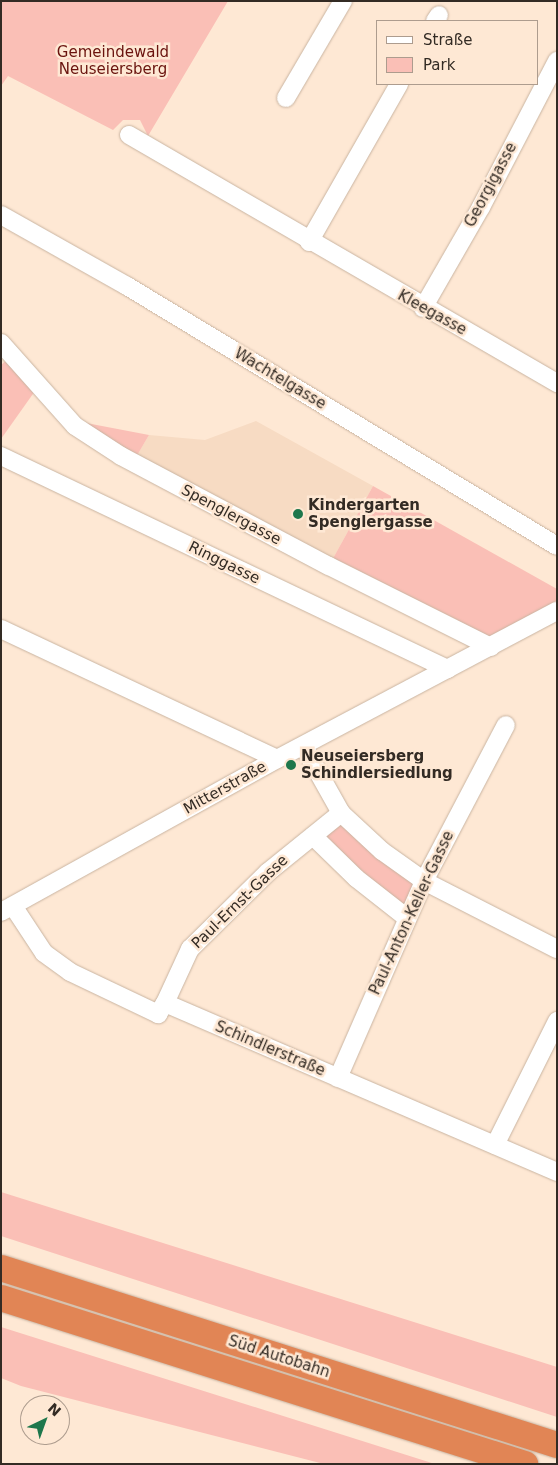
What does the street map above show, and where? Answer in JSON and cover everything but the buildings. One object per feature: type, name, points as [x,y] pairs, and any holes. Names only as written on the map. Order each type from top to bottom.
[{"type":"highway","name":"Süd Autobahn","points":[[1,1268],[557,1445]]},
{"type":"highway","name":"Süd Autobahn","points":[[1,1298],[525,1464]]},
{"type":"street","points":[[286,98],[343,1]]},
{"type":"street","name":"Georgigasse","points":[[423,308],[481,207],[557,61]]},
{"type":"street","points":[[309,242],[398,85]]},
{"type":"street","name":"Kleegasse","points":[[129,135],[309,242],[557,383]]},
{"type":"street","name":"Wachtelgasse","points":[[1,215],[127,286],[557,546]]},
{"type":"street","name":"Spenglergasse","points":[[1,342],[75,426],[121,456],[320,562],[490,647]]},
{"type":"street","name":"Ringgasse","points":[[1,456],[448,669]]},
{"type":"street","name":"Mitterstraße","points":[[7,909],[277,759],[304,747],[557,611]]},
{"type":"street","points":[[1,629],[277,759]]},
{"type":"street","name":"Paul-Anton-Keller-Gasse","points":[[338,1078],[424,881],[506,726]]},
{"type":"street","points":[[304,747],[341,813],[382,851],[424,881],[557,949]]},
{"type":"street","name":"Paul-Ernst-Gasse","points":[[165,1003],[190,949],[268,872],[341,813]]},
{"type":"street","points":[[312,836],[356,878],[407,918]]},
{"type":"street","points":[[7,909],[44,953],[70,972],[158,1014],[165,1003]]},
{"type":"street","name":"Schindlerstraße","points":[[165,1003],[557,1172]]},
{"type":"street","points":[[495,1144],[557,1021]]},
{"type":"shaded area","name":"Kindergarten Spenglergasse","points":[[256,421],[373,486],[331,562],[135,459],[149,435],[205,440]]},
{"type":"green space","name":"Gemeindewald Neuseiersberg","points":[[1,1],[228,1],[148,136],[140,120],[123,120],[113,130],[8,76],[1,86]]},
{"type":"green space","points":[[8,359],[35,391],[1,439],[1,365]]},
{"type":"green space","points":[[81,422],[149,435],[135,459]]},
{"type":"green space","points":[[373,486],[557,589],[557,606],[489,642],[331,562]]},
{"type":"green space","points":[[334,822],[344,824],[411,880],[414,890],[405,904],[395,903],[321,832]]},
{"type":"green space","points":[[1,1192],[557,1367],[557,1417],[1,1236]]},
{"type":"green space","points":[[1,1327],[435,1464],[324,1464],[70,1399],[70,1395],[56,1395],[21,1386],[1,1378]]},
{"type":"place","name":"Kindergarten Spenglergasse","points":[[298,514]]},
{"type":"place","name":"Neuseiersberg Schindlersiedlung","points":[[291,765]]}]
